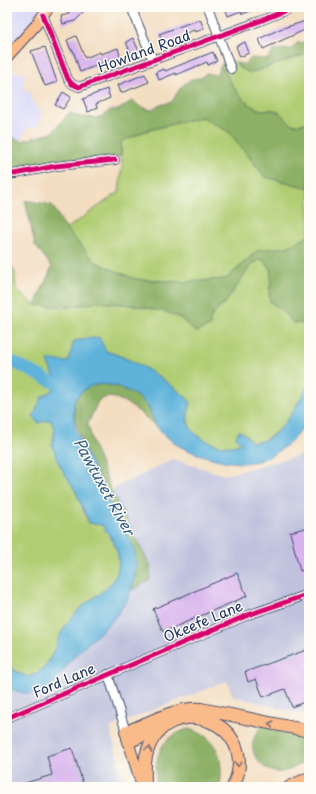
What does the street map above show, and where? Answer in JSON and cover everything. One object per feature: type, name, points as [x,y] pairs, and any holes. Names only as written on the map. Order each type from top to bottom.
[{"type":"highway","points":[[127,737],[175,712],[190,709],[201,709],[309,732]]},
{"type":"highway","points":[[127,737],[186,718],[200,717],[218,725],[227,733],[235,744],[238,757],[237,775],[232,787]]},
{"type":"highway","points":[[145,787],[145,762],[149,748],[156,736],[169,724]]},
{"type":"highway","points":[[290,787],[309,778]]},
{"type":"main road","points":[[7,57],[46,11]]},
{"type":"main road","points":[[127,737],[142,787]]},
{"type":"street","points":[[132,7],[153,60]]},
{"type":"street","points":[[208,7],[230,69]]},
{"type":"street","name":"Howland Road","points":[[46,11],[68,79],[76,86],[80,87],[294,7]]},
{"type":"street","points":[[7,173],[15,174],[56,166],[115,160]]},
{"type":"street","name":"Okeefe Lane","points":[[108,674],[262,610],[309,594]]},
{"type":"street","points":[[108,674],[127,737]]},
{"type":"street","name":"Ford Lane","points":[[7,718],[108,674]]},
{"type":"shaded area","points":[[7,7],[49,7],[7,56]]},
{"type":"shaded area","points":[[7,64],[14,71],[26,75],[23,83],[24,88],[32,93],[31,99],[40,110],[41,115],[38,126],[27,129],[21,141],[7,136]]},
{"type":"shaded area","points":[[309,447],[309,716],[233,696],[227,681],[110,727],[124,787],[7,787],[7,687],[18,692],[40,694],[51,686],[73,658],[123,609],[131,591],[150,580],[150,565],[111,490],[173,459],[224,475],[298,456]]},
{"type":"green space","points":[[309,39],[309,53],[250,73],[238,67],[237,63],[245,64],[251,58],[268,59],[274,50],[292,49],[297,43],[305,42]]},
{"type":"green space","points":[[309,53],[309,121],[296,125],[288,122],[279,112],[274,110],[260,110],[252,106],[236,90],[221,65],[225,59],[237,63],[238,67],[250,73]]},
{"type":"green space","points":[[221,65],[236,90],[252,106],[260,110],[274,110],[279,112],[288,122],[292,124],[302,124],[309,121],[309,188],[265,177],[229,132],[202,117],[145,131],[121,142],[121,156],[41,164],[14,170],[7,167],[7,136],[22,141],[52,133],[69,113],[81,117],[96,118],[103,116],[110,110],[118,110],[133,100],[139,106],[151,110],[160,105],[172,102],[183,85],[187,82],[195,78],[201,78],[206,73],[216,75]]},
{"type":"green space","points":[[202,117],[229,132],[265,177],[309,188],[309,236],[287,247],[258,250],[226,279],[183,282],[135,279],[96,263],[66,229],[119,192],[122,165],[121,142],[145,131]]},
{"type":"green space","points":[[25,200],[52,205],[66,229],[96,262],[135,279],[183,282],[226,279],[258,250],[287,247],[309,236],[309,324],[293,323],[281,309],[270,302],[270,269],[261,259],[251,265],[226,302],[213,313],[210,320],[210,326],[196,332],[180,318],[166,312],[133,305],[98,302],[69,307],[35,305],[52,267],[35,245]]},
{"type":"green space","points":[[7,256],[15,273],[16,290],[35,305],[69,307],[98,302],[133,305],[166,312],[180,318],[196,332],[226,302],[251,265],[261,259],[270,269],[270,302],[281,309],[293,323],[309,324],[310,378],[309,383],[294,411],[270,437],[261,441],[252,442],[243,432],[241,443],[235,445],[221,446],[199,437],[190,427],[188,421],[191,402],[176,389],[123,357],[106,351],[68,363],[48,364],[55,377],[53,391],[41,397],[50,420],[55,428],[52,444],[58,462],[76,492],[89,523],[102,525],[109,535],[117,551],[119,563],[115,577],[106,589],[80,608],[64,628],[47,664],[36,674],[28,677],[15,671],[7,661]]},
{"type":"green space","points":[[96,384],[112,385],[135,395],[152,412],[157,427],[137,410],[121,400],[113,398],[105,398],[98,401],[88,424],[93,445],[111,490],[150,565],[150,580],[131,591],[135,576],[112,508],[85,453],[75,419],[74,404],[76,396],[89,386]]},
{"type":"green space","points":[[262,725],[309,733],[309,759],[295,767],[281,772],[275,772],[265,767],[257,759],[253,748],[254,738]]},
{"type":"green space","points":[[188,729],[198,732],[206,737],[217,750],[221,767],[220,787],[156,787],[156,767],[160,750],[170,738]]},
{"type":"water","points":[[99,337],[106,351],[140,365],[162,378],[191,402],[188,411],[190,427],[206,441],[221,446],[235,445],[241,443],[236,437],[239,431],[252,442],[262,441],[271,437],[294,410],[309,382],[309,417],[305,425],[295,437],[285,446],[265,459],[255,462],[233,462],[199,454],[177,445],[157,427],[150,410],[145,403],[122,388],[106,384],[98,384],[91,386],[79,394],[76,398],[73,413],[80,442],[98,476],[112,509],[133,547],[136,562],[135,577],[131,591],[118,613],[110,623],[73,658],[59,677],[47,689],[33,694],[25,693],[7,687],[7,661],[15,671],[27,677],[36,674],[47,664],[66,624],[80,608],[106,589],[115,577],[118,569],[119,563],[117,551],[112,540],[102,525],[89,523],[76,492],[58,462],[52,444],[55,428],[50,420],[38,423],[33,416],[42,397],[53,390],[55,377],[48,364],[49,360],[68,362],[74,341]]},
{"type":"building","points":[[65,7],[83,7],[86,10],[75,21],[63,24],[61,16],[70,14]]},
{"type":"building","points":[[225,7],[260,8],[242,14],[241,11],[228,16]]},
{"type":"building","points":[[200,19],[204,29],[195,32],[194,30],[163,43],[159,34]]},
{"type":"building","points":[[309,20],[309,28],[263,49],[259,39],[280,29]]},
{"type":"building","points":[[76,36],[85,58],[100,52],[101,54],[118,48],[121,60],[111,63],[110,60],[80,72],[73,50],[71,50],[67,40]]},
{"type":"building","points":[[133,38],[139,51],[131,54],[126,42]]},
{"type":"building","points":[[245,42],[249,53],[240,57],[236,46]]},
{"type":"building","points":[[45,47],[57,82],[45,86],[31,51]]},
{"type":"building","points":[[213,52],[217,61],[208,65],[207,62],[176,75],[176,73],[159,80],[156,72],[164,69],[165,71]]},
{"type":"building","points":[[145,74],[149,82],[121,93],[118,85]]},
{"type":"building","points":[[107,89],[110,98],[96,104],[97,108],[88,112],[83,99]]},
{"type":"building","points":[[63,92],[71,97],[63,109],[55,105]]},
{"type":"building","points":[[309,527],[309,568],[300,571],[290,532]]},
{"type":"building","points":[[237,573],[247,596],[163,632],[153,609]]},
{"type":"building","points":[[309,649],[309,700],[292,707],[285,689],[263,697],[256,679],[248,682],[245,672]]},
{"type":"building","points":[[72,748],[84,787],[15,787],[52,775],[47,756]]},
{"type":"waterway","points":[[7,359],[68,390]]},
{"type":"cycle path","points":[[43,15],[68,79],[72,84],[79,87],[260,21],[294,7]]},
{"type":"cycle path","points":[[7,173],[15,174],[56,166],[115,160]]},
{"type":"cycle path","points":[[7,718],[248,615],[309,594]]},
{"type":"water label","name":"Pawtuxet River","points":[[105,486]]}]
